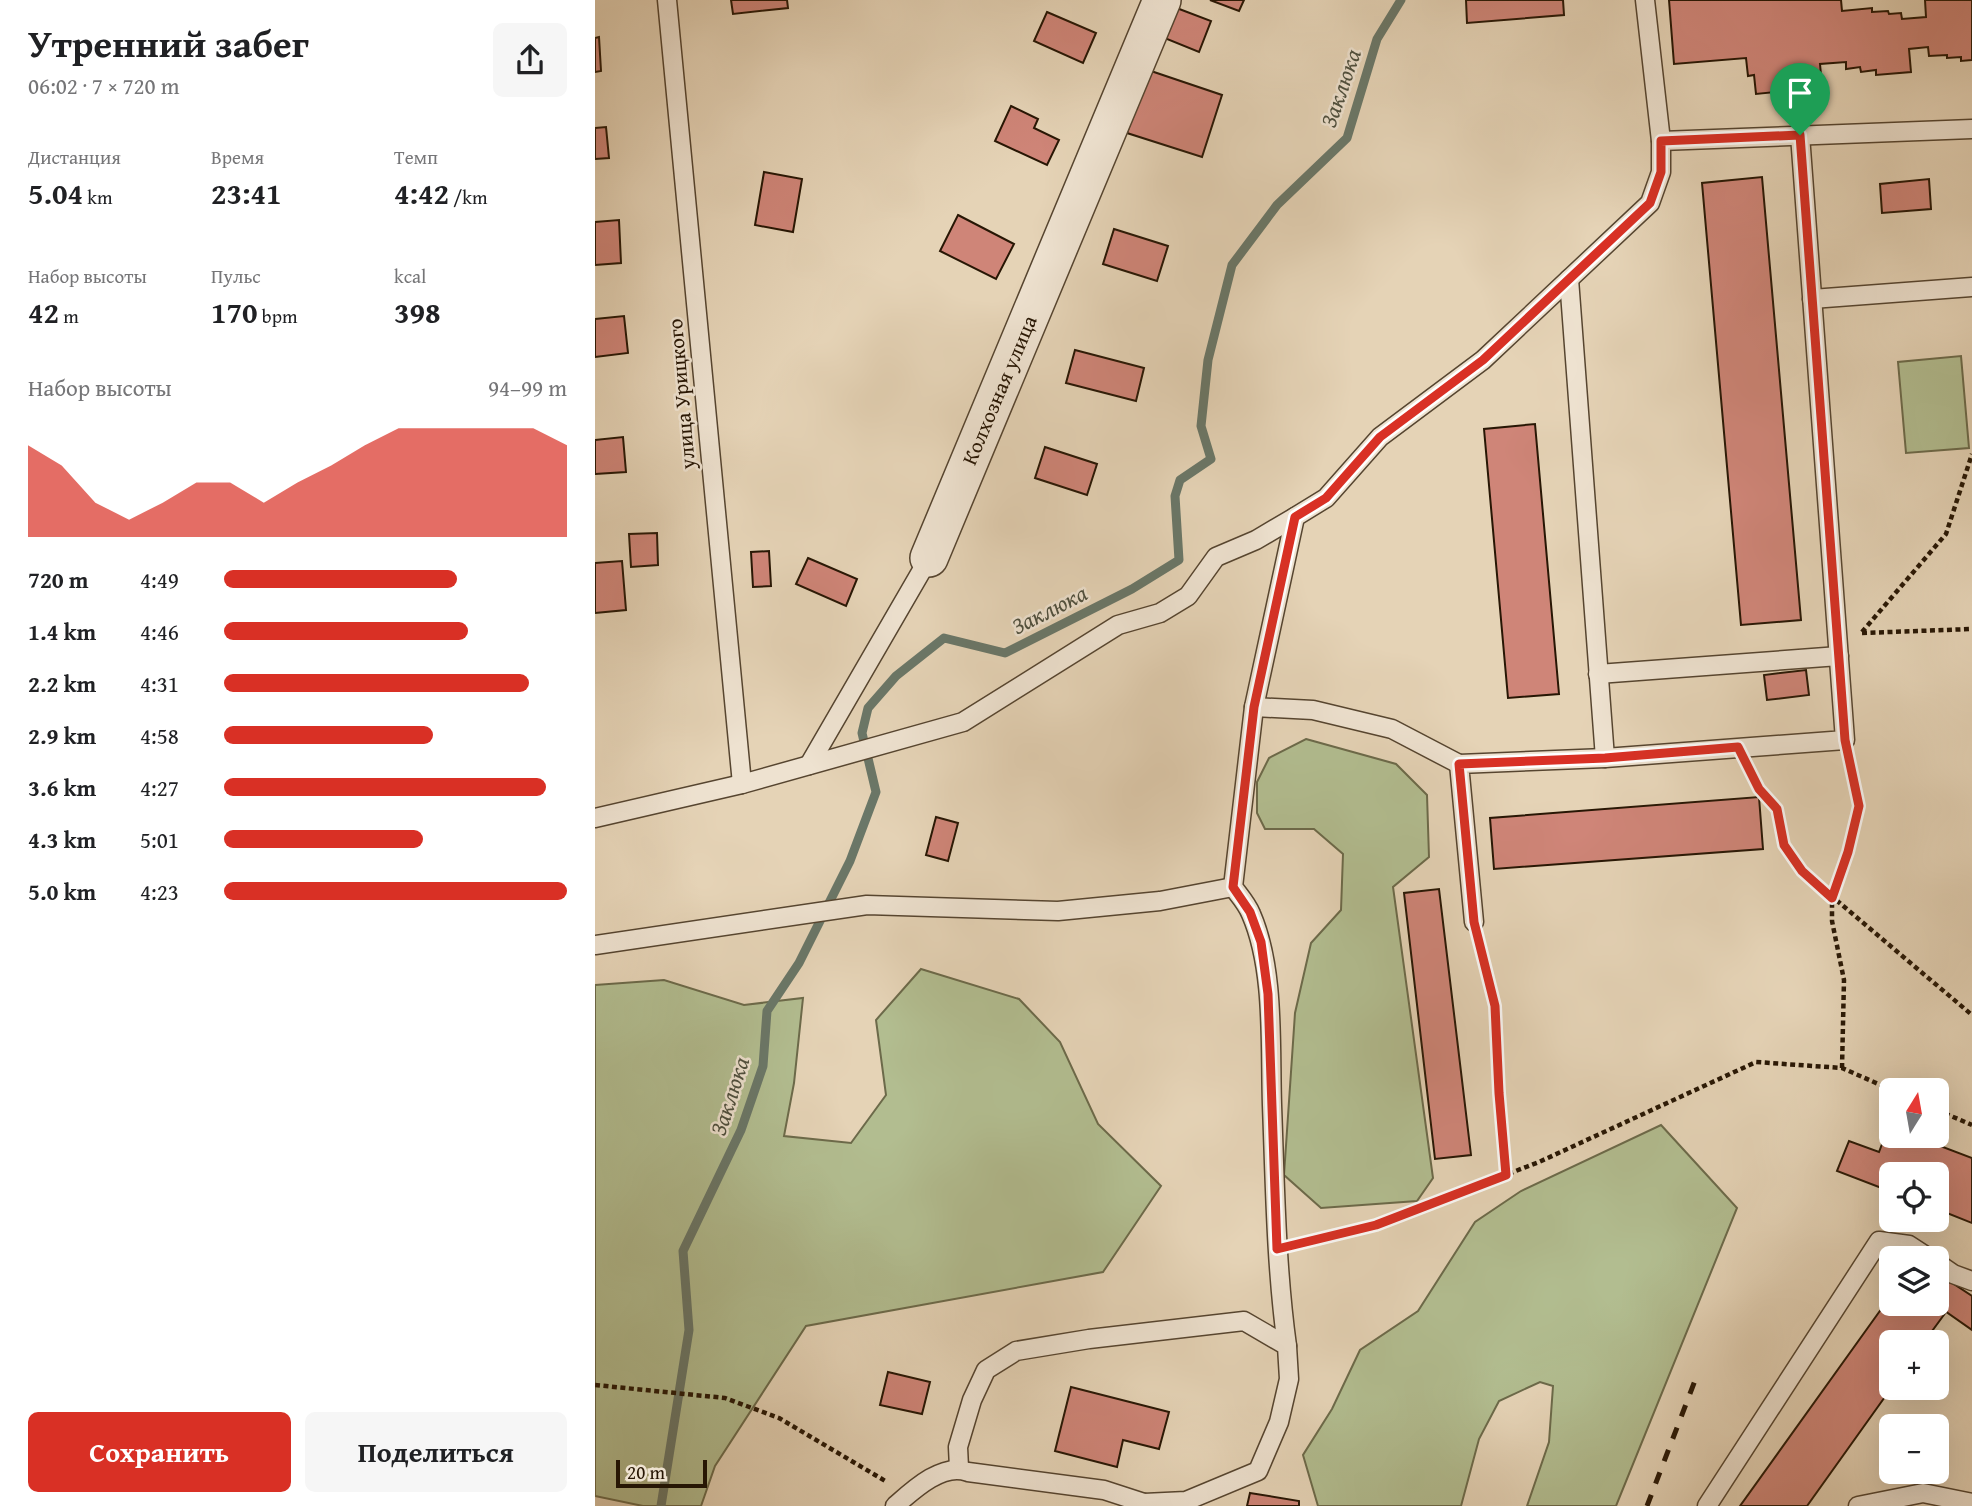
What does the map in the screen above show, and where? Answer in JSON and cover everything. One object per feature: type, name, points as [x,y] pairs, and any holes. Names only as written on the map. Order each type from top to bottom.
[{"type":"street","name":"Колхозная улица","points":[[929,558],[1162,0]]},
{"type":"lane","name":"улица Урицкого","points":[[667,0],[742,784]]},
{"type":"lane","points":[[595,818],[742,784],[963,722],[1118,625],[1160,613],[1188,596],[1216,557],[1256,540],[1326,498],[1380,437],[1483,360],[1650,203],[1661,172],[1661,141],[1645,0]]},
{"type":"lane","points":[[1661,141],[1972,128]]},
{"type":"lane","points":[[1254,707],[1313,710],[1392,729],[1459,764],[1605,758],[1845,740],[1800,135]]},
{"type":"lane","points":[[1569,279],[1605,758]]},
{"type":"lane","points":[[1812,299],[1972,287]]},
{"type":"lane","points":[[902,1501],[939,1473],[959,1468],[968,1472],[1104,1490],[1144,1505],[1186,1501],[1258,1471],[1279,1422],[1289,1379],[1277,1249],[1268,994],[1261,942],[1250,912],[1233,887],[1254,707],[1295,517]]},
{"type":"lane","name":"Колхозная улица","points":[[809,765],[929,558]]},
{"type":"lane","points":[[1598,674],[1839,656]]},
{"type":"lane","points":[[1459,764],[1474,922]]},
{"type":"lane","points":[[595,945],[787,919],[867,905],[1058,911],[1160,901],[1233,887]]},
{"type":"lane","points":[[1707,1506],[1879,1241],[1911,1246]]},
{"type":"lane","points":[[1949,1272],[1972,1281]]},
{"type":"lane","points":[[959,1468],[958,1447],[972,1400],[986,1370],[1016,1351],[1089,1339],[1244,1321],[1286,1346]]},
{"type":"lane","points":[[1858,1506],[1923,1493],[1972,1503]]},
{"type":"path","points":[[1861,633],[1946,534],[1972,454]]},
{"type":"path","points":[[1837,634],[1972,629]]},
{"type":"path","points":[[1842,1068],[1844,981],[1832,921],[1832,898],[1848,852],[1859,806],[1845,740]]},
{"type":"path","points":[[1738,747],[1759,789],[1777,809],[1784,845],[1802,871],[1972,1015]]},
{"type":"path","points":[[1474,922],[1495,1006],[1506,1175]]},
{"type":"path","points":[[1277,1249],[1376,1225],[1506,1175],[1756,1062],[1842,1068],[1879,1084]]},
{"type":"path","points":[[1949,1115],[1972,1125]]},
{"type":"path","points":[[595,1385],[725,1398],[779,1418],[902,1501]]},
{"type":"green space","points":[[1961,356],[1969,448],[1906,453],[1898,362]]},
{"type":"green space","points":[[1306,739],[1396,764],[1427,795],[1429,857],[1393,887],[1433,1178],[1417,1201],[1321,1208],[1284,1175],[1295,1013],[1311,943],[1341,910],[1343,854],[1314,829],[1265,829],[1257,813],[1257,782],[1269,758]]},
{"type":"green space","points":[[921,969],[1019,999],[1060,1042],[1098,1124],[1161,1186],[1103,1272],[806,1326],[715,1466],[701,1506],[643,1506],[595,1496],[595,985],[664,980],[744,1005],[803,998],[794,1083],[784,1136],[851,1143],[886,1095],[876,1020]]},
{"type":"green space","points":[[1661,1125],[1737,1208],[1616,1506],[1527,1506],[1549,1442],[1553,1386],[1540,1382],[1499,1401],[1479,1439],[1461,1506],[1318,1506],[1303,1455],[1332,1409],[1360,1350],[1418,1311],[1475,1222],[1521,1191]]},
{"type":"building","points":[[731,0],[787,0],[788,8],[733,14]]},
{"type":"building","points":[[1210,0],[1244,0],[1239,11]]},
{"type":"building","points":[[1466,0],[1563,0],[1564,15],[1467,23]]},
{"type":"building","points":[[1669,0],[1841,0],[1842,11],[1872,8],[1872,12],[1901,13],[1902,19],[1926,17],[1925,0],[1972,0],[1972,60],[1961,61],[1961,57],[1947,58],[1947,55],[1929,56],[1928,47],[1909,49],[1911,72],[1876,75],[1876,70],[1861,72],[1860,67],[1846,69],[1846,62],[1820,64],[1823,96],[1791,98],[1791,95],[1775,96],[1775,92],[1756,94],[1754,75],[1748,76],[1746,58],[1674,64]]},
{"type":"building","points":[[1174,7],[1211,21],[1199,52],[1162,37]]},
{"type":"building","points":[[1047,12],[1096,33],[1083,63],[1034,41]]},
{"type":"building","points":[[599,37],[601,71],[595,72],[595,38]]},
{"type":"building","points":[[1148,70],[1222,95],[1202,157],[1127,133]]},
{"type":"building","points":[[1011,106],[1038,119],[1034,128],[1059,140],[1047,165],[995,141]]},
{"type":"building","points":[[606,127],[609,158],[595,159],[595,128]]},
{"type":"building","points":[[764,172],[802,179],[793,232],[755,225]]},
{"type":"building","points":[[1762,177],[1801,620],[1741,625],[1702,183]]},
{"type":"building","points":[[1929,179],[1931,209],[1882,213],[1880,184]]},
{"type":"building","points":[[958,215],[1014,244],[996,279],[940,251]]},
{"type":"building","points":[[619,220],[621,263],[595,265],[595,222]]},
{"type":"building","points":[[1114,229],[1168,246],[1157,281],[1103,264]]},
{"type":"building","points":[[624,316],[628,353],[595,357],[595,319]]},
{"type":"building","points":[[1075,350],[1144,368],[1136,401],[1066,383]]},
{"type":"building","points":[[1535,424],[1559,694],[1508,698],[1484,429]]},
{"type":"building","points":[[623,437],[626,472],[595,474],[595,440]]},
{"type":"building","points":[[1045,447],[1097,464],[1087,495],[1035,478]]},
{"type":"building","points":[[657,533],[658,565],[631,567],[629,534]]},
{"type":"building","points":[[769,551],[771,586],[753,587],[751,552]]},
{"type":"building","points":[[808,558],[857,579],[846,606],[796,584]]},
{"type":"building","points":[[622,561],[626,610],[595,613],[595,563]]},
{"type":"building","points":[[1806,670],[1809,695],[1767,700],[1764,675]]},
{"type":"building","points":[[1759,797],[1763,849],[1494,869],[1490,818]]},
{"type":"building","points":[[936,817],[958,823],[948,861],[926,855]]},
{"type":"building","points":[[1439,889],[1471,1155],[1435,1159],[1404,893]]},
{"type":"building","points":[[1849,1141],[1879,1152],[1881,1148],[1946,1148],[1972,1158],[1972,1223],[1949,1214],[1949,1162],[1879,1162],[1879,1187],[1837,1171]]},
{"type":"building","points":[[1949,1281],[1972,1296],[1972,1330],[1949,1314]]},
{"type":"building","points":[[1879,1312],[1879,1316],[1943,1316],[1933,1330],[1879,1330],[1879,1400],[1883,1400],[1807,1506],[1740,1506]]},
{"type":"building","points":[[888,1372],[930,1382],[922,1414],[880,1405]]},
{"type":"building","points":[[1071,1387],[1169,1412],[1159,1449],[1123,1440],[1117,1467],[1055,1451]]},
{"type":"building","points":[[1250,1493],[1299,1501],[1299,1506],[1247,1506]]},
{"type":"waterway","name":"Заклюка","points":[[661,1506],[689,1330],[683,1251],[741,1130],[763,1066],[767,1011],[799,963],[850,861],[876,792],[862,733],[868,708],[896,676],[944,638],[1005,653],[1132,589],[1179,560],[1175,496],[1180,480],[1211,459],[1201,426],[1208,360],[1232,265],[1277,205],[1347,138],[1377,39],[1401,0]]},
{"type":"railway","points":[[1647,1506],[1696,1378]]},
{"type":"route","points":[[1800,135],[1845,740],[1859,806],[1848,852],[1832,898],[1802,871],[1784,845],[1777,809],[1759,789],[1738,747],[1605,758],[1459,764],[1474,922],[1495,1006],[1506,1175],[1376,1225],[1277,1249],[1268,994],[1261,942],[1250,912],[1233,887],[1254,707],[1295,517],[1326,498],[1380,437],[1483,360],[1650,203],[1661,172],[1661,141],[1800,135]]}]
